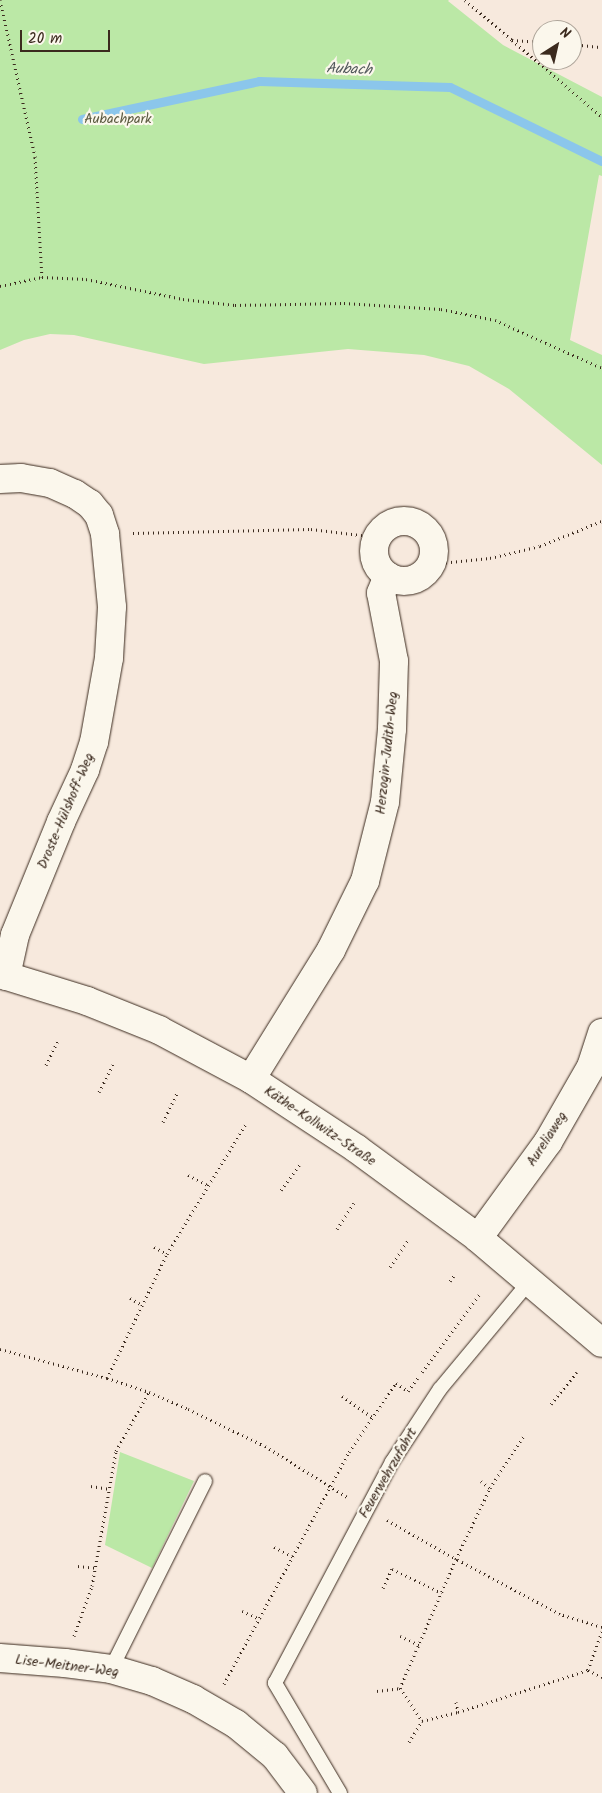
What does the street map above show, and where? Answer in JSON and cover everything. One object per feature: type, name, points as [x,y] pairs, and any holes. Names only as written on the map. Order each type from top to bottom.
[{"type":"street","name":"Droste-Hülshoff-Weg","points":[[0,479],[21,478],[50,483],[75,494],[90,504],[100,515],[105,534],[112,607],[110,649],[94,742],[85,770],[61,822],[15,935],[3,975]]},
{"type":"street","points":[[406,521],[418,524],[427,531],[433,541],[434,553],[431,564],[424,573],[414,579],[398,580],[388,576],[380,569],[375,559],[374,548],[377,537],[384,528],[394,522],[406,521]]},
{"type":"street","name":"Herzogin-Judith-Weg","points":[[251,1079],[331,950],[365,881],[385,802],[392,729],[394,661],[381,593],[388,576]]},
{"type":"street","name":"Käthe-Kollwitz-Straße","points":[[3,975],[87,1001],[158,1030],[251,1079],[357,1149],[478,1238],[602,1343]]},
{"type":"street","name":"Aureliaweg","points":[[478,1238],[548,1142],[591,1067],[602,1033]]},
{"type":"street","name":"Lise-Meitner-Weg","points":[[0,1658],[112,1669],[152,1681],[193,1699],[236,1724],[275,1756],[303,1793]]},
{"type":"lane","name":"Feuerwehrzufahrt","points":[[340,1793],[275,1684],[392,1462],[440,1389],[530,1281]]},
{"type":"lane","points":[[112,1669],[205,1481]]},
{"type":"path","points":[[0,0],[26,106],[35,157],[42,277]]},
{"type":"path","points":[[465,0],[602,116]]},
{"type":"path","points":[[512,40],[532,41]]},
{"type":"path","points":[[582,45],[602,47]]},
{"type":"path","points":[[0,286],[42,277],[86,279],[183,299],[235,305],[344,304],[440,309],[495,320],[602,368]]},
{"type":"path","points":[[431,564],[490,558],[540,546],[602,521]]},
{"type":"path","points":[[105,534],[312,529],[377,537]]},
{"type":"path","points":[[46,1066],[58,1040]]},
{"type":"path","points":[[99,1092],[113,1064]]},
{"type":"path","points":[[163,1122],[177,1092]]},
{"type":"path","points":[[107,1378],[167,1254],[245,1125]]},
{"type":"path","points":[[281,1190],[300,1164]]},
{"type":"path","points":[[188,1175],[208,1185]]},
{"type":"path","points":[[336,1229],[354,1203]]},
{"type":"path","points":[[390,1267],[408,1240]]},
{"type":"path","points":[[154,1247],[167,1254]]},
{"type":"path","points":[[450,1281],[455,1274]]},
{"type":"path","points":[[211,1709],[332,1489],[349,1452],[396,1383],[408,1391],[481,1292]]},
{"type":"path","points":[[130,1298],[142,1304]]},
{"type":"path","points":[[0,1349],[107,1378],[150,1392],[265,1446],[367,1509],[560,1614],[602,1626]]},
{"type":"path","points":[[550,1404],[576,1372]]},
{"type":"path","points":[[65,1663],[92,1586],[116,1451],[150,1392]]},
{"type":"path","points":[[342,1396],[372,1418]]},
{"type":"path","points":[[400,1688],[456,1559],[490,1488],[523,1437]]},
{"type":"path","points":[[481,1481],[490,1488]]},
{"type":"path","points":[[91,1486],[110,1489]]},
{"type":"path","points":[[274,1547],[294,1557]]},
{"type":"path","points":[[78,1566],[96,1568]]},
{"type":"path","points":[[383,1588],[392,1569],[442,1593]]},
{"type":"path","points":[[242,1611],[260,1619]]},
{"type":"path","points":[[588,1670],[602,1631]]},
{"type":"path","points":[[400,1636],[419,1645]]},
{"type":"path","points":[[409,1742],[422,1721],[458,1712],[588,1670],[602,1677]]},
{"type":"path","points":[[377,1691],[400,1688]]},
{"type":"path","points":[[400,1688],[422,1721]]},
{"type":"path","points":[[456,1702],[458,1712]]},
{"type":"green space","name":"Aubachpark","points":[[0,0],[449,0],[503,45],[532,60],[532,70],[551,70],[602,97],[602,176],[599,175],[570,340],[602,355],[602,465],[509,389],[469,366],[424,355],[348,349],[204,364],[74,335],[50,334],[24,340],[0,350]]},
{"type":"green space","points":[[120,1452],[194,1481],[152,1568],[105,1545]]},
{"type":"waterway","name":"Aubach","points":[[82,119],[259,81],[450,87],[602,161]]}]
